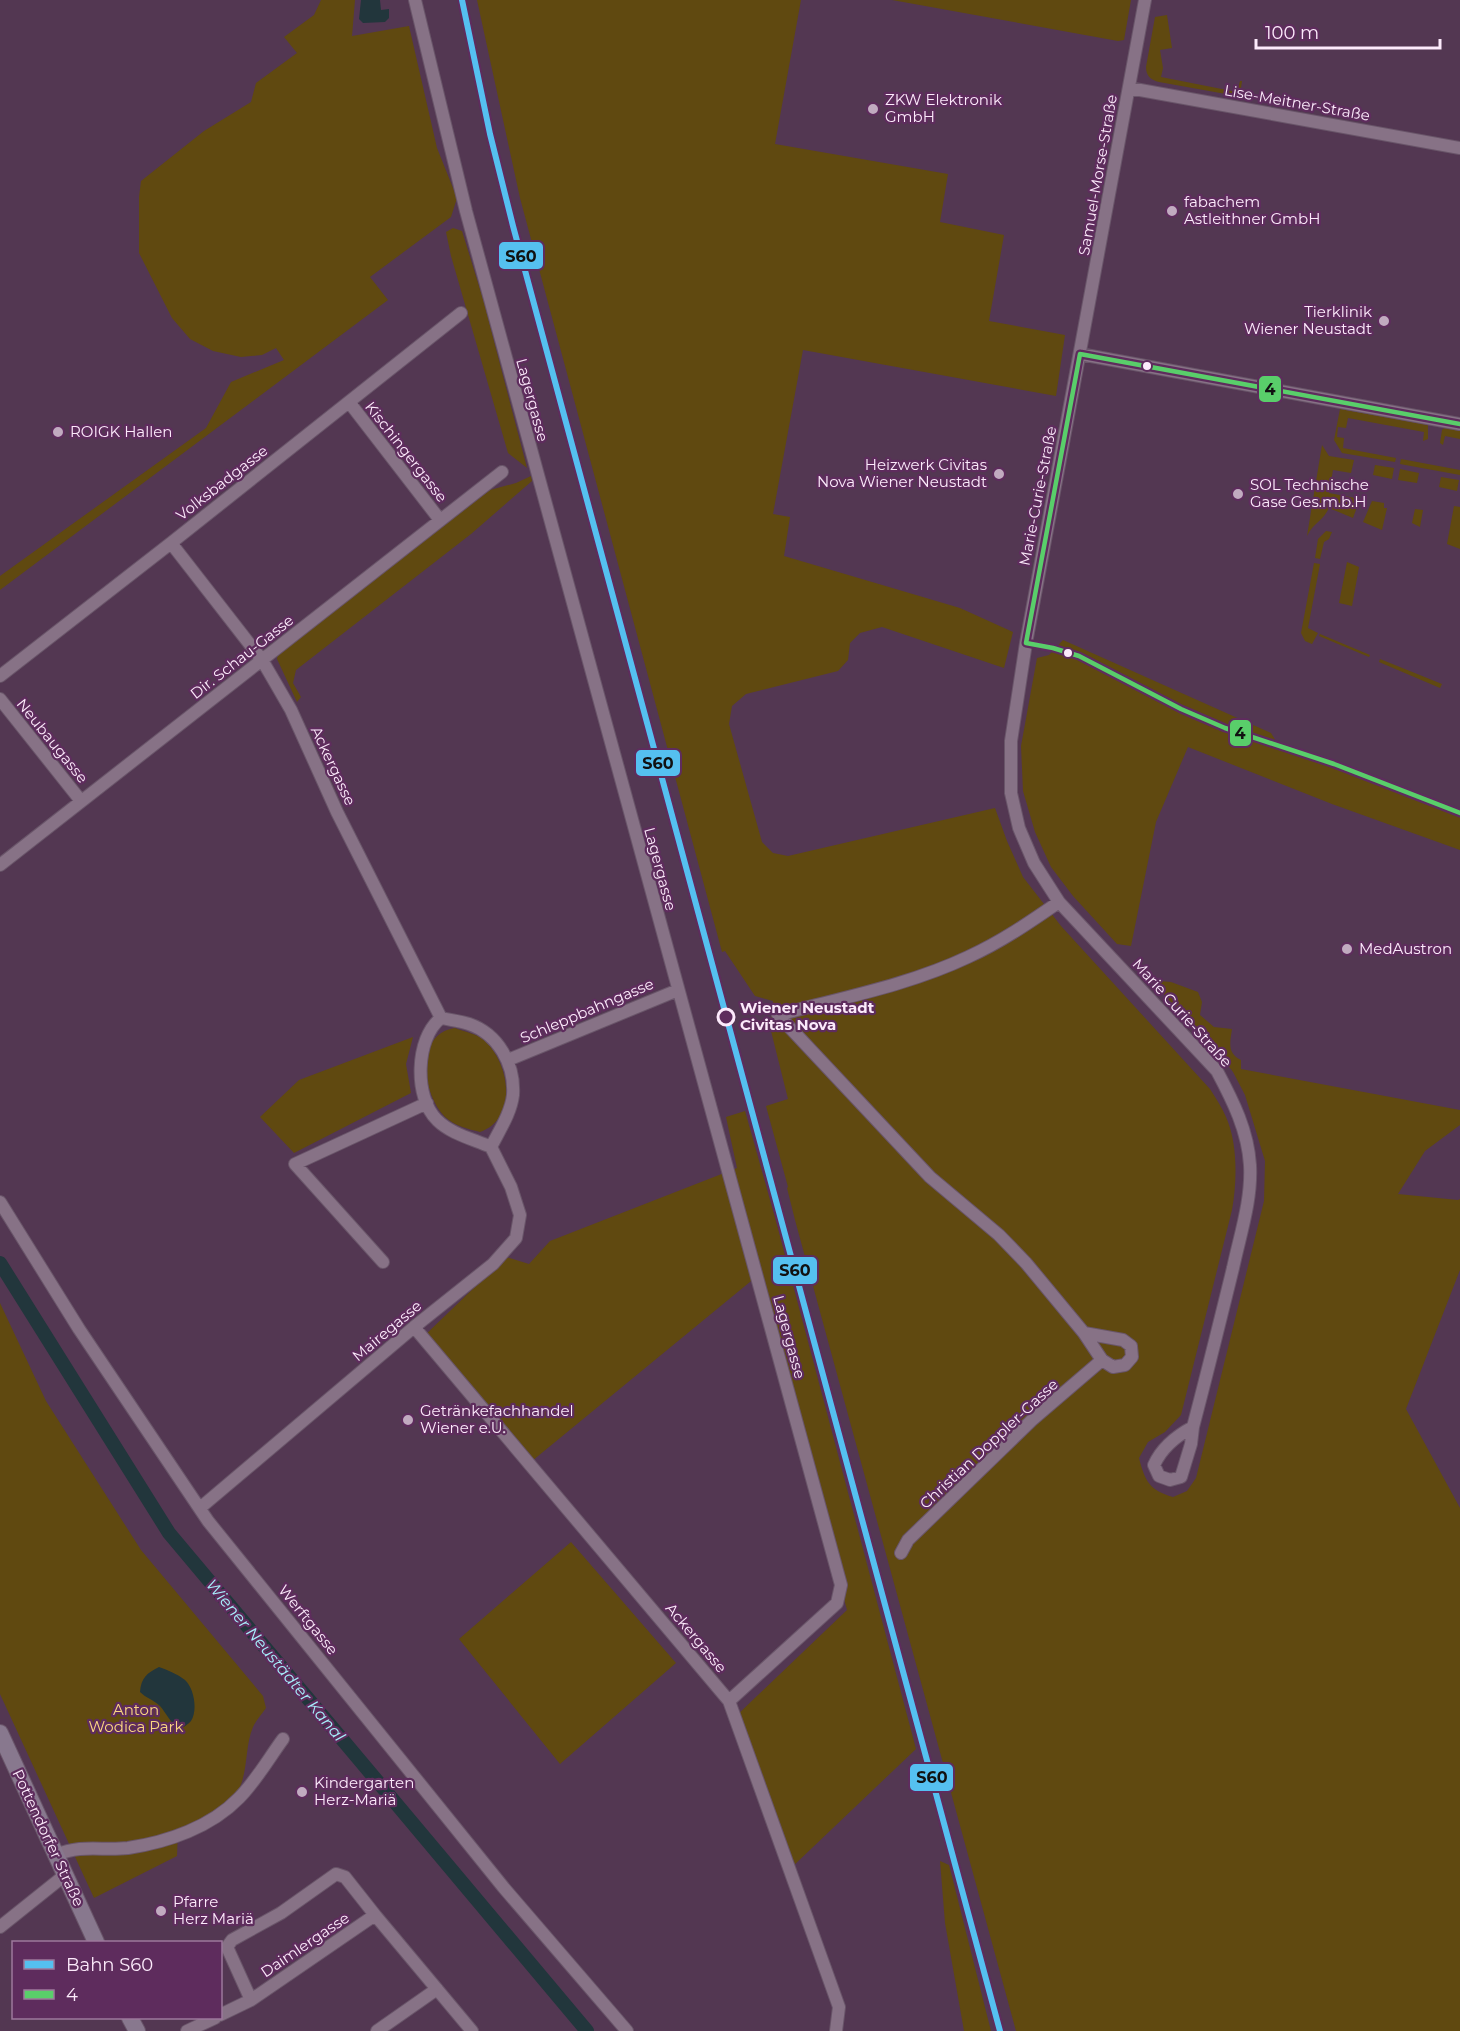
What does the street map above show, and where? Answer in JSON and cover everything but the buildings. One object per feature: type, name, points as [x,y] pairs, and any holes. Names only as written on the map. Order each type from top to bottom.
[{"type":"main road","name":"Pottendorfer Straße","points":[[0,1732],[96,1941]]},
{"type":"street","name":"Lagergasse","points":[[415,0],[466,211],[841,1585],[837,1603],[729,1701]]},
{"type":"street","name":"Samuel-Morse-Straße","points":[[1080,354],[1145,0]]},
{"type":"street","name":"Lise-Meitner-Straße","points":[[1129,88],[1460,148]]},
{"type":"street","name":"Volksbadgasse","points":[[0,676],[461,313]]},
{"type":"street","points":[[1080,354],[1460,424]]},
{"type":"street","name":"Marie-Curie-Straße","points":[[1026,643],[1080,354]]},
{"type":"street","name":"Kischingergasse","points":[[349,402],[440,520]]},
{"type":"street","name":"Dir. Schau-Gasse","points":[[0,864],[501,472]]},
{"type":"street","name":"Ackergasse","points":[[171,543],[262,660],[291,710],[337,812],[441,1018]]},
{"type":"street","name":"Marie Curie-Straße","points":[[1026,643],[1011,741],[1011,793],[1019,828],[1034,862],[1059,902],[1217,1071],[1232,1098],[1244,1131],[1250,1165],[1249,1200],[1193,1427]]},
{"type":"street","name":"Neubaugasse","points":[[0,699],[81,801]]},
{"type":"street","points":[[1059,902],[1014,933],[967,958],[913,978],[778,1015],[930,1177],[999,1235],[1026,1263],[1084,1333],[1102,1360],[1113,1367],[1125,1365],[1132,1357],[1131,1346],[1123,1340],[1084,1333]]},
{"type":"street","name":"Schleppbahngasse","points":[[508,1060],[678,990]]},
{"type":"street","points":[[441,1018],[469,1024],[492,1037],[508,1060],[513,1095],[505,1119],[491,1147],[445,1127],[435,1118],[421,1084],[420,1061],[434,1023],[441,1018]]},
{"type":"street","points":[[383,1262],[295,1164],[427,1103]]},
{"type":"street","name":"Mairegasse","points":[[200,1508],[414,1327],[493,1264],[516,1238],[520,1215],[511,1187],[491,1147]]},
{"type":"street","name":"Werftgasse","points":[[0,1202],[79,1329],[208,1521],[504,1888],[627,2031]]},
{"type":"street","name":"Ackergasse","points":[[414,1327],[729,1701],[839,2007],[836,2031]]},
{"type":"street","name":"Christian Doppler-Gasse","points":[[901,1553],[908,1540],[1032,1420],[1102,1360]]},
{"type":"street","points":[[56,1855],[87,1847],[125,1848],[143,1845],[179,1835],[209,1821],[239,1798],[283,1738]]},
{"type":"street","name":"Daimlergasse","points":[[251,2000],[227,1947],[232,1940],[281,1913],[336,1874],[345,1876],[472,2031]]},
{"type":"street","points":[[0,1928],[65,1875]]},
{"type":"street","name":"Daimlergasse","points":[[222,2014],[251,2000],[375,1915]]},
{"type":"street","points":[[377,2031],[437,1989]]},
{"type":"street","points":[[187,2031],[213,2019]]},
{"type":"green space","points":[[321,0],[355,0],[352,36],[409,26],[437,148],[457,198],[451,217],[370,277],[388,300],[0,590],[0,576],[206,428],[231,382],[284,360],[276,348],[262,355],[241,357],[213,351],[190,339],[172,318],[139,253],[139,197],[141,181],[204,131],[251,102],[256,83],[297,53],[284,37],[314,15]]},
{"type":"green space","points":[[477,0],[801,0],[775,144],[948,174],[940,222],[1004,235],[989,321],[1065,335],[1056,396],[803,350],[773,514],[790,517],[784,556],[960,608],[1013,632],[1004,668],[882,627],[860,633],[850,643],[848,660],[838,671],[746,694],[732,706],[729,724],[762,842],[773,853],[788,856],[995,808],[1023,877],[1061,926],[1210,1089],[1221,1107],[1233,1139],[1235,1187],[1232,1210],[1181,1415],[1165,1432],[1148,1442],[1139,1458],[1143,1473],[1153,1488],[1173,1497],[1187,1491],[1196,1478],[1264,1201],[1265,1161],[1245,1095],[1233,1072],[1219,1053],[1155,985],[1160,981],[1171,982],[1198,992],[1202,1002],[1200,1015],[1214,1027],[1232,1029],[1230,1047],[1233,1054],[1241,1060],[1241,1069],[1460,1110],[1460,1125],[1425,1151],[1398,1194],[1460,1199],[1460,1270],[1406,1409],[1460,1508],[1460,2031],[1016,2031],[766,1106],[788,1099],[770,1027],[773,1001],[755,996],[725,951],[722,952],[520,198]]},
{"type":"green space","points":[[892,0],[1131,0],[1124,40],[1118,41]]},
{"type":"green space","points":[[1167,15],[1172,48],[1160,50],[1163,68],[1161,77],[1237,92],[1240,81],[1242,81],[1240,95],[1159,82],[1150,77],[1146,67],[1155,17]]},
{"type":"green space","points":[[453,228],[462,231],[483,299],[527,468],[508,453],[451,256],[446,232]]},
{"type":"green space","points":[[1340,409],[1428,425],[1428,439],[1423,441],[1424,432],[1348,418],[1346,428],[1338,427],[1337,437],[1344,438],[1343,448],[1396,458],[1395,462],[1342,453],[1334,440]]},
{"type":"green space","points":[[1444,428],[1460,431],[1460,439],[1445,436],[1443,445],[1440,443]]},
{"type":"green space","points":[[1322,445],[1329,456],[1354,460],[1351,473],[1333,470],[1329,493],[1360,499],[1353,518],[1329,508],[1307,536]]},
{"type":"green space","points":[[1401,459],[1460,470],[1460,475],[1400,464]]},
{"type":"green space","points":[[1375,465],[1394,468],[1392,479],[1373,475]]},
{"type":"green space","points":[[1400,469],[1419,473],[1417,483],[1398,480]]},
{"type":"green space","points":[[531,476],[532,481],[471,534],[296,670],[293,683],[301,697],[297,702],[277,659],[278,654],[490,490]]},
{"type":"green space","points":[[1441,477],[1459,480],[1457,491],[1439,487]]},
{"type":"green space","points":[[1372,501],[1384,503],[1384,508],[1387,508],[1382,530],[1363,522]]},
{"type":"green space","points":[[1454,506],[1460,507],[1460,549],[1447,544]]},
{"type":"green space","points":[[1415,509],[1423,510],[1420,527],[1412,523]]},
{"type":"green space","points":[[1326,531],[1332,532],[1329,539],[1324,542],[1320,559],[1315,558],[1318,539]]},
{"type":"green space","points":[[1347,562],[1359,567],[1352,606],[1339,603]]},
{"type":"green space","points":[[1314,563],[1320,564],[1308,628],[1318,633],[1312,644],[1305,641],[1301,633]]},
{"type":"green space","points":[[1320,634],[1370,655],[1369,657],[1319,636]]},
{"type":"green space","points":[[1063,640],[1271,733],[1279,746],[1460,813],[1460,850],[1332,804],[1188,747],[1156,822],[1131,946],[1117,944],[1073,896],[1051,867],[1035,832],[1023,791],[1021,746],[1037,658],[1049,655]]},
{"type":"green space","points":[[1380,659],[1442,684],[1440,688],[1379,662]]},
{"type":"green space","points":[[455,1028],[485,1041],[494,1051],[504,1076],[505,1104],[500,1116],[492,1125],[480,1132],[457,1125],[445,1117],[437,1107],[427,1080],[428,1053],[433,1041],[442,1033]]},
{"type":"green space","points":[[413,1037],[406,1064],[411,1093],[294,1153],[260,1117],[299,1080]]},
{"type":"green space","points":[[745,1111],[916,1749],[791,1868],[734,1718],[847,1610],[756,1277],[532,1461],[422,1338],[506,1257],[529,1264],[550,1241],[737,1168],[726,1117]]},
{"type":"green space","name":"Anton Wodica Park","points":[[0,1303],[46,1401],[141,1550],[263,1696],[266,1708],[253,1727],[243,1778],[231,1800],[210,1816],[178,1831],[177,1856],[94,1898],[0,1694]]},
{"type":"green space","points":[[571,1542],[676,1663],[560,1764],[459,1639]]},
{"type":"green space","points":[[940,1861],[949,1865],[991,2031],[964,2031],[945,1923]]},
{"type":"water","points":[[361,0],[380,0],[381,10],[389,9],[389,18],[385,22],[363,23],[359,19]]},
{"type":"water","points":[[159,1667],[185,1680],[193,1694],[195,1705],[193,1716],[190,1722],[180,1729],[160,1706],[140,1692],[145,1676]]},
{"type":"waterway","name":"Wiener Neustädter Kanal","points":[[0,1263],[169,1533],[587,2031]]},
{"type":"rail line","name":"S60","points":[[462,0],[490,134],[513,226],[1000,2031]]},
{"type":"transit line","name":"4","points":[[1080,354],[1460,424]]},
{"type":"transit line","name":"4","points":[[1026,643],[1080,354]]},
{"type":"transit line","name":"4","points":[[1026,643],[1079,656],[1181,709],[1225,728],[1334,764],[1460,813]]},
{"type":"place","name":"ZKW Elektronik GmbH","points":[[873,109]]},
{"type":"place","name":"fabachem Astleithner GmbH","points":[[1172,211]]},
{"type":"place","name":"Tierklinik Wiener Neustadt","points":[[1384,321]]},
{"type":"place","name":"ROIGK Hallen","points":[[58,432]]},
{"type":"place","name":"Heizwerk Civitas Nova Wiener Neustadt","points":[[999,474]]},
{"type":"place","name":"SOL Technische Gase Ges.m.b.H","points":[[1238,494]]},
{"type":"place","name":"MedAustron","points":[[1347,949]]},
{"type":"place","name":"Wiener Neustadt Civitas Nova","points":[[726,1017]]},
{"type":"place","name":"Getränkefachhandel Wiener e.U.","points":[[408,1420]]},
{"type":"place","name":"Kindergarten Herz-Mariä","points":[[302,1792]]},
{"type":"place","name":"Pfarre Herz Mariä","points":[[161,1911]]}]
